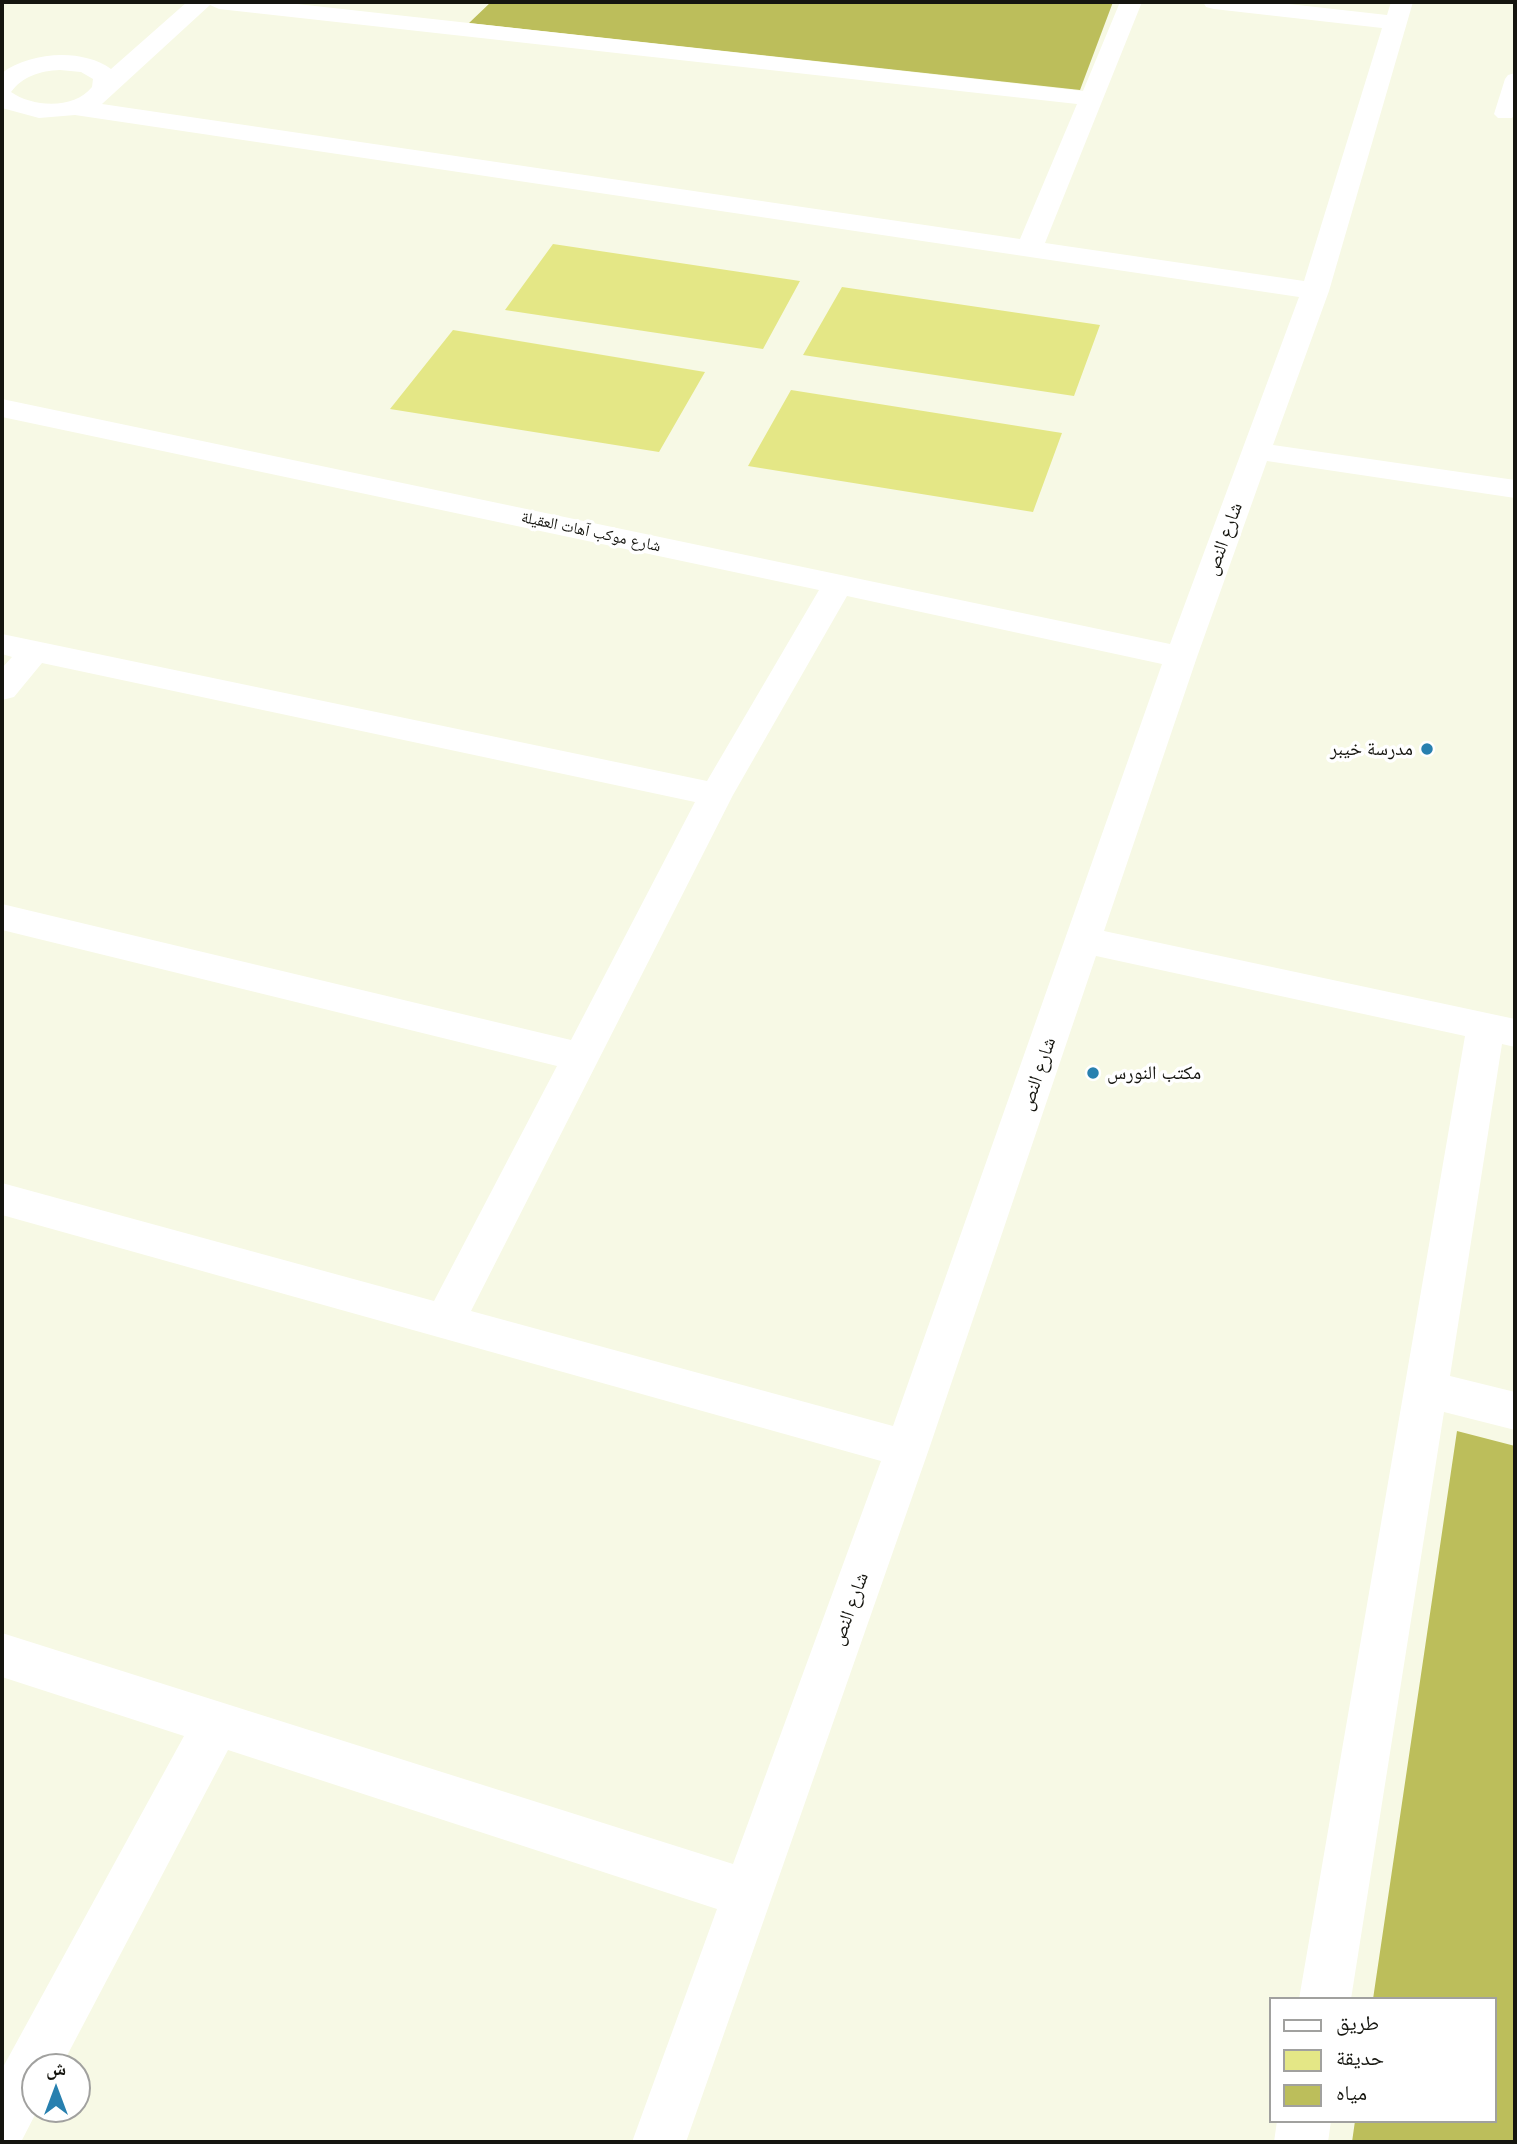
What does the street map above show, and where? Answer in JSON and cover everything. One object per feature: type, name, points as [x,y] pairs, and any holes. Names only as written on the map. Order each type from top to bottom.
[{"type":"street","points":[[73,107],[98,95],[200,2]]},
{"type":"street","points":[[219,2],[1093,99]]},
{"type":"street","points":[[1029,250],[1131,2]]},
{"type":"street","points":[[1214,2],[1399,12]]},
{"type":"street","points":[[451,28],[469,10]]},
{"type":"street","name":"شارع النص","points":[[659,2142],[907,1449],[1181,657],[1315,291],[1399,12]]},
{"type":"street","points":[[2,57],[92,67],[101,72],[105,79],[104,87]]},
{"type":"street","points":[[2,87],[16,73],[48,63]]},
{"type":"street","points":[[2,97],[9,104],[21,109],[38,111],[73,107],[1315,291]]},
{"type":"street","name":"شارع موكب آهات العقيلة","points":[[2,408],[1181,657]]},
{"type":"street","points":[[1256,452],[1515,489]]},
{"type":"street","points":[[446,1320],[716,795],[838,584]]},
{"type":"street","points":[[2,644],[716,795]]},
{"type":"street","points":[[2,689],[35,651]]},
{"type":"street","points":[[2,917],[581,1057]]},
{"type":"street","points":[[1085,940],[1501,1029],[1427,1389],[1325,1997]]},
{"type":"street","points":[[2,1199],[907,1449]]},
{"type":"street","points":[[1427,1389],[1515,1411]]},
{"type":"street","points":[[2,1655],[748,1894]]},
{"type":"street","points":[[2,2123],[216,1722]]},
{"type":"street","points":[[1301,2142],[1304,2123]]},
{"type":"lane","points":[[1505,114],[1515,79]]},
{"type":"green space","points":[[553,244],[800,281],[763,349],[505,310]]},
{"type":"green space","points":[[842,287],[1100,325],[1074,396],[803,355]]},
{"type":"green space","points":[[453,330],[705,372],[659,452],[390,409]]},
{"type":"green space","points":[[791,390],[1062,433],[1033,512],[748,466]]},
{"type":"water","points":[[491,2],[1113,2],[1080,90],[469,23]]},
{"type":"water","points":[[1457,1431],[1515,1446],[1515,2142],[1352,2142],[1355,2123],[1496,2123],[1496,1997],[1373,1997]]},
{"type":"place","name":"مدرسة خيبر","points":[[1427,749]]},
{"type":"place","name":"مكتب النورس","points":[[1093,1073]]}]
